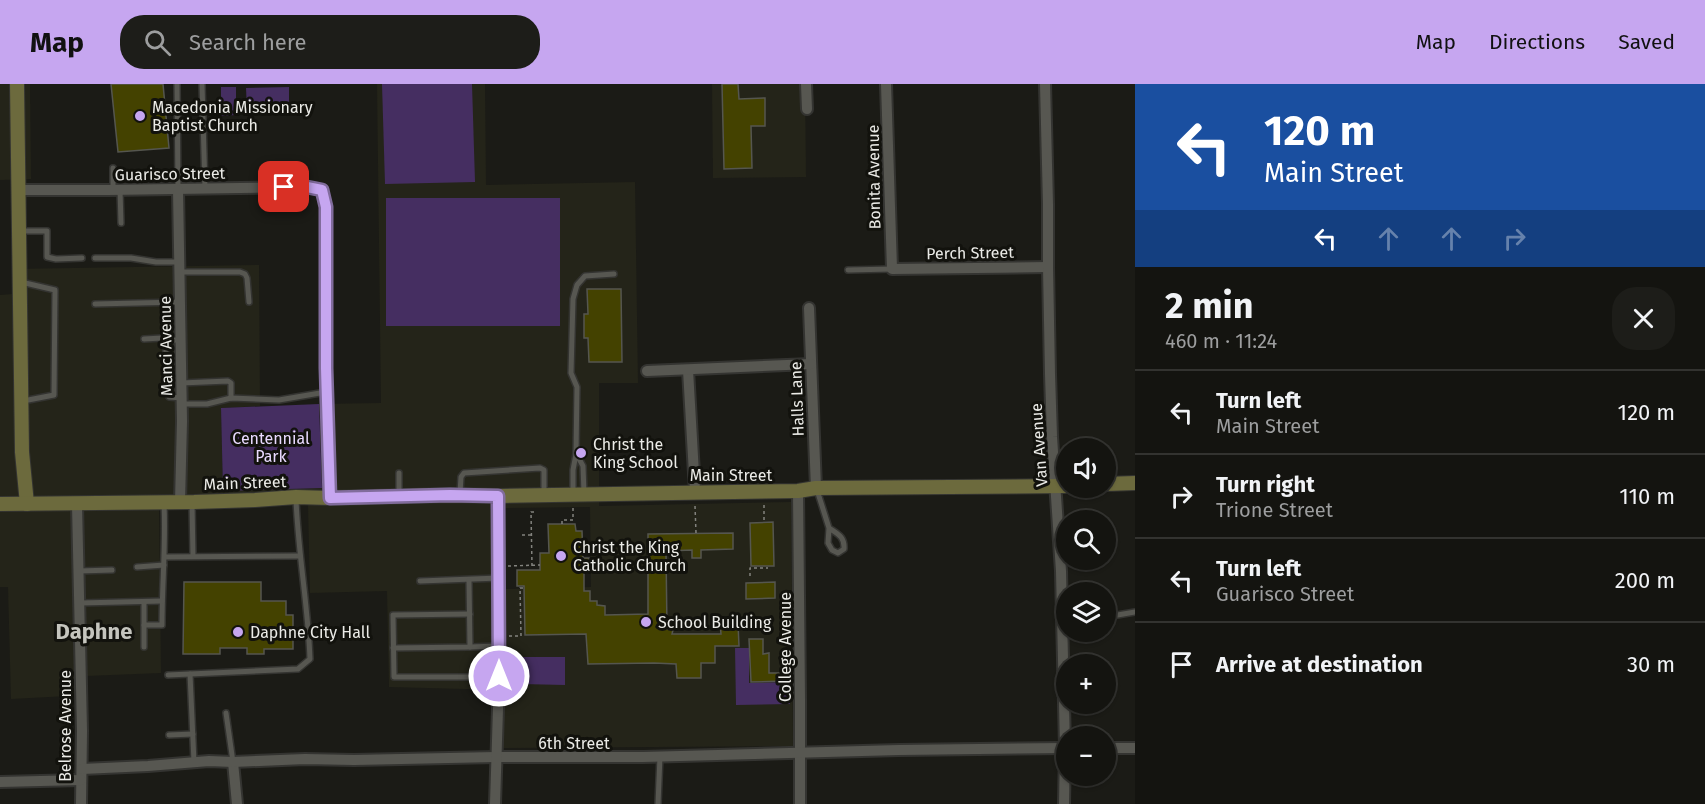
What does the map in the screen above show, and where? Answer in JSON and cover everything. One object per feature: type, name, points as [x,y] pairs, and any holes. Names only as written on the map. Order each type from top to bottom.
[{"type":"main road","points":[[17,84],[22,452],[27,504]]},
{"type":"main road","points":[[1116,484],[1135,483]]},
{"type":"main road","name":"Main Street","points":[[0,504],[578,493],[695,497],[816,488],[1056,486]]},
{"type":"street","points":[[806,84],[807,109]]},
{"type":"street","name":"Bonita Avenue","points":[[886,84],[892,269]]},
{"type":"street","name":"Van Avenue","points":[[1045,84],[1052,437],[1056,459]]},
{"type":"street","name":"Guarisco Street","points":[[19,190],[307,187],[322,190],[326,207],[326,392]]},
{"type":"street","name":"Manci Avenue","points":[[178,190],[181,383],[186,502]]},
{"type":"street","name":"Perch Street","points":[[892,269],[1048,267]]},
{"type":"street","name":"Halls Lane","points":[[809,308],[816,488]]},
{"type":"street","points":[[647,371],[812,364]]},
{"type":"street","points":[[688,370],[695,497]]},
{"type":"street","points":[[326,392],[330,498]]},
{"type":"street","name":"College Avenue","points":[[798,490],[800,804]]},
{"type":"street","points":[[495,804],[499,676],[498,496]]},
{"type":"street","name":"Van Avenue","points":[[1061,498],[1063,582]]},
{"type":"street","name":"Belrose Avenue","points":[[76,504],[81,804]]},
{"type":"street","name":"Van Avenue","points":[[1064,642],[1066,726]]},
{"type":"street","name":"6th Street","points":[[0,782],[194,762],[1056,748]]},
{"type":"street","points":[[1116,748],[1135,748]]},
{"type":"street","points":[[233,762],[237,804]]},
{"type":"street","name":"Van Avenue","points":[[1064,804],[1065,786]]},
{"type":"lane","points":[[177,84],[178,190]]},
{"type":"lane","points":[[202,84],[205,188]]},
{"type":"lane","points":[[113,168],[121,223]]},
{"type":"lane","points":[[19,231],[47,231],[47,257],[82,258]]},
{"type":"lane","points":[[95,258],[130,258],[179,267],[240,272],[247,278],[249,302]]},
{"type":"lane","points":[[848,270],[892,269]]},
{"type":"lane","points":[[578,493],[573,470],[576,454],[577,387],[571,373],[573,298],[577,285],[585,276],[614,274]]},
{"type":"lane","points":[[20,282],[55,290],[54,395],[22,401]]},
{"type":"lane","points":[[95,304],[180,302]]},
{"type":"lane","points":[[144,339],[180,340]]},
{"type":"lane","points":[[166,340],[166,395],[169,397],[207,404],[231,398],[279,400],[326,392]]},
{"type":"lane","points":[[181,383],[228,381],[231,383],[231,398]]},
{"type":"lane","points":[[576,454],[583,466],[578,493]]},
{"type":"lane","points":[[460,495],[461,477],[464,473],[540,468],[544,470],[544,494]]},
{"type":"lane","points":[[399,473],[399,496]]},
{"type":"lane","points":[[816,488],[829,528]]},
{"type":"lane","points":[[168,675],[298,669],[310,659],[296,497]]},
{"type":"lane","points":[[144,625],[162,625],[165,556],[164,502]]},
{"type":"lane","points":[[186,502],[193,556]]},
{"type":"lane","points":[[165,556],[300,556]]},
{"type":"lane","points":[[137,567],[164,565]]},
{"type":"lane","points":[[77,571],[112,570]]},
{"type":"lane","points":[[420,581],[499,579]]},
{"type":"lane","points":[[469,581],[470,647]]},
{"type":"lane","points":[[78,603],[162,601]]},
{"type":"lane","points":[[144,602],[144,647]]},
{"type":"lane","points":[[1116,615],[1135,612]]},
{"type":"lane","points":[[470,614],[393,615],[394,677],[499,676]]},
{"type":"lane","points":[[393,648],[470,647],[499,641]]},
{"type":"lane","points":[[190,674],[194,762]]},
{"type":"lane","points":[[226,713],[233,762]]},
{"type":"lane","points":[[170,735],[193,734]]},
{"type":"lane","points":[[658,804],[660,756]]},
{"type":"path","points":[[562,524],[562,520],[573,520],[578,493]]},
{"type":"path","points":[[695,497],[696,533]]},
{"type":"path","points":[[764,501],[764,523]]},
{"type":"path","points":[[532,566],[531,512],[536,512]]},
{"type":"path","points":[[522,535],[531,535]]},
{"type":"path","points":[[508,566],[540,566]]},
{"type":"path","points":[[750,576],[750,568],[768,568]]},
{"type":"path","points":[[499,641],[521,636],[520,588],[524,586]]},
{"type":"shaded area","points":[[0,84],[30,84],[31,179],[0,180]]},
{"type":"shaded area","points":[[377,84],[485,84],[486,185],[635,182],[638,383],[599,383],[599,506],[791,502],[793,746],[503,748],[503,690],[389,687],[387,591],[310,593],[308,504],[159,507],[161,673],[86,676],[87,695],[11,699],[8,587],[0,587],[0,295],[13,294],[13,269],[259,265],[260,406],[221,408],[223,490],[321,487],[319,404],[381,403]],"holes":[[[590,507],[591,587],[505,589],[504,508]]]},
{"type":"shaded area","points":[[712,84],[805,84],[806,177],[713,178]]},
{"type":"green space","points":[[382,84],[472,84],[475,182],[385,184]]},
{"type":"green space","points":[[221,87],[236,87],[236,115],[221,116]]},
{"type":"green space","points":[[289,87],[289,109],[247,110],[246,88]]},
{"type":"green space","points":[[386,198],[560,198],[560,326],[386,326]]},
{"type":"green space","name":"Centennial Park","points":[[319,404],[322,488],[223,491],[221,408]]},
{"type":"green space","points":[[735,648],[749,648],[749,683],[789,682],[790,704],[736,705]]},
{"type":"green space","points":[[521,657],[565,657],[565,685],[521,684]]},
{"type":"building","name":"Macedonia Missionary Baptist Church","points":[[111,84],[163,84],[169,148],[118,152]]},
{"type":"building","points":[[722,84],[738,84],[739,99],[765,98],[765,126],[751,126],[752,168],[724,169]]},
{"type":"building","points":[[587,289],[621,289],[622,362],[589,362],[588,338],[584,338],[584,314],[588,314]]},
{"type":"building","points":[[773,522],[774,566],[751,566],[750,523]]},
{"type":"building","points":[[548,524],[575,524],[576,531],[582,531],[583,558],[589,558],[590,570],[584,570],[584,591],[590,591],[590,601],[597,601],[597,605],[605,606],[605,615],[648,614],[648,534],[733,533],[733,549],[701,550],[701,558],[692,558],[692,550],[666,551],[667,629],[673,630],[672,634],[721,634],[720,623],[738,623],[739,646],[715,646],[715,663],[701,663],[701,678],[677,678],[676,664],[588,664],[586,634],[525,635],[524,586],[517,586],[517,570],[540,570],[540,553],[549,553]]},
{"type":"building","name":"Daphne City Hall","points":[[184,582],[261,582],[261,601],[286,601],[286,615],[293,615],[293,649],[264,649],[264,654],[247,654],[247,648],[220,648],[220,654],[183,654]]},
{"type":"building","points":[[775,582],[775,598],[746,599],[746,583]]},
{"type":"building","points":[[749,639],[763,639],[763,654],[769,653],[769,673],[785,673],[786,681],[751,682]]},
{"type":"place","name":"Macedonia Missionary Baptist Church","points":[[140,116]]},
{"type":"place","name":"Christ the King School","points":[[581,453]]},
{"type":"place","name":"Christ the King Catholic Church","points":[[561,556]]},
{"type":"place","name":"School Building","points":[[646,622]]},
{"type":"place","name":"Daphne City Hall","points":[[238,632]]},
{"type":"district","name":"Daphne","points":[[94,631]]},
{"type":"route","points":[[284,187],[307,187],[322,190],[326,207],[325,326],[330,498],[498,496],[499,676]]}]
